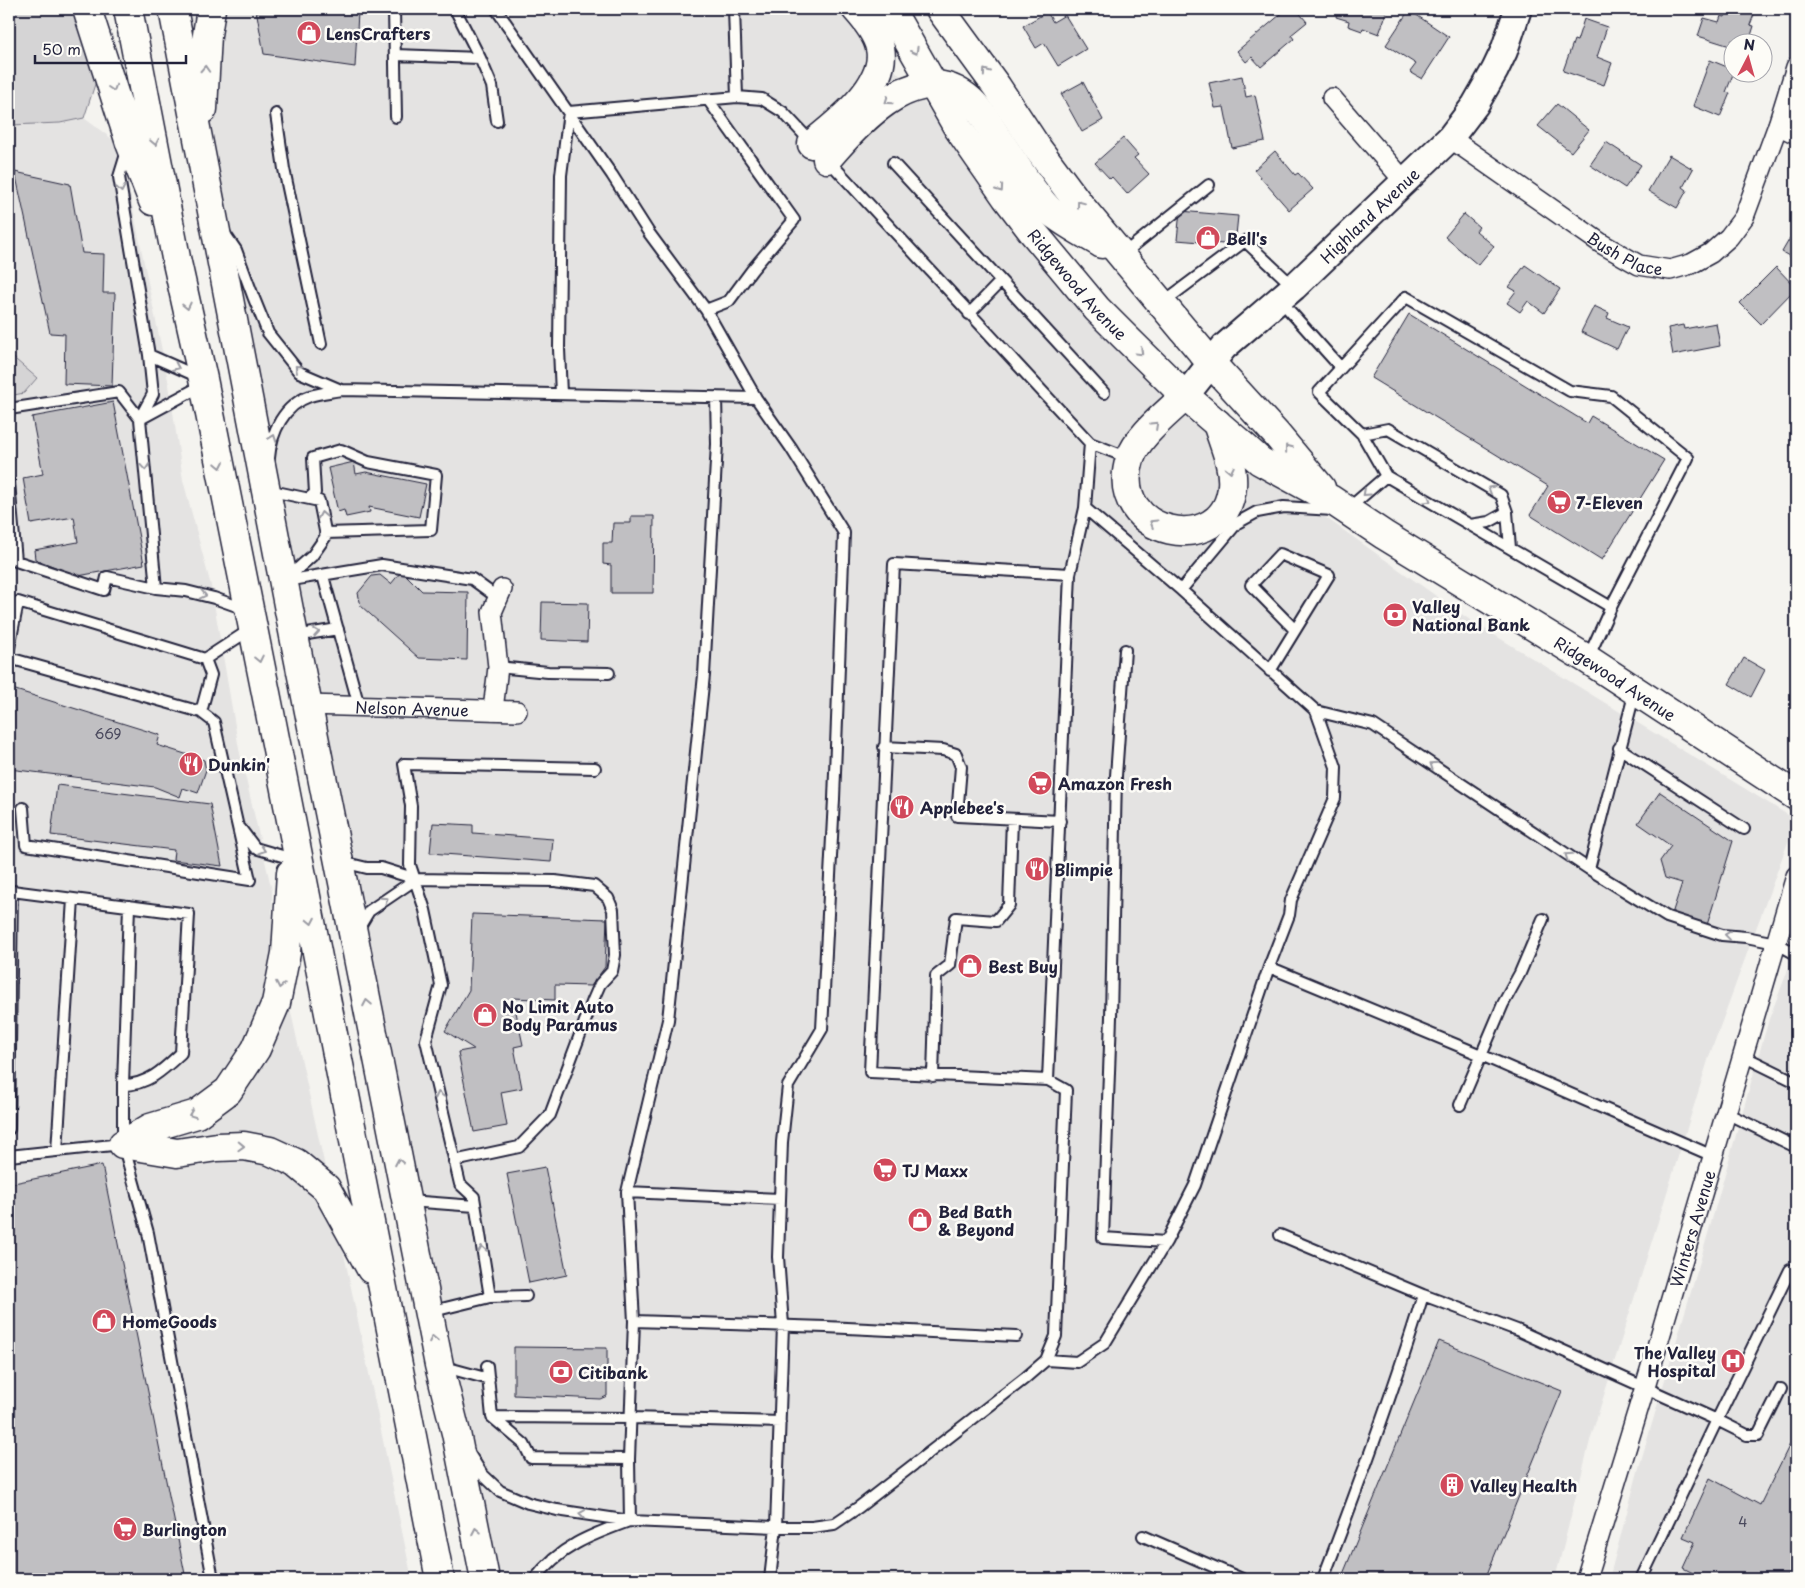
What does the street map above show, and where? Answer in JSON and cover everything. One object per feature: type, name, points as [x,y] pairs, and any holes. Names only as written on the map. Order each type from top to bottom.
[{"type":"main road","points":[[87,9],[130,143],[176,258]]},
{"type":"main road","points":[[128,9],[176,258],[204,382],[293,832],[295,860],[384,1292],[440,1579]]},
{"type":"main road","points":[[173,9],[294,636],[428,1312],[456,1434],[485,1579]]},
{"type":"main road","points":[[201,153],[207,35],[211,9]]},
{"type":"main road","points":[[820,152],[838,123],[870,88],[880,60],[878,41],[856,9]]},
{"type":"main road","name":"Ridgewood Avenue","points":[[890,9],[968,142],[1006,197],[1097,308],[1185,396],[1260,461],[1338,505],[1587,659],[1796,796]]},
{"type":"main road","name":"Ridgewood Avenue","points":[[940,9],[997,87],[1038,149],[1082,208],[1211,363],[1338,505]]},
{"type":"main road","points":[[820,152],[848,135],[888,100],[909,88],[933,84],[951,89],[977,107],[1049,210],[1121,256]]},
{"type":"main road","points":[[1185,396],[1140,440],[1130,458],[1127,486],[1132,501],[1140,513],[1149,521],[1169,530],[1179,532],[1199,529],[1217,518],[1223,511],[1231,494],[1232,486],[1230,467],[1217,423]]},
{"type":"main road","points":[[123,1144],[150,1128],[197,1114],[228,1091],[256,1049],[276,1003],[286,953],[295,860]]},
{"type":"main road","points":[[123,1144],[177,1152],[217,1146],[244,1146],[270,1151],[296,1163],[326,1188],[384,1292]]},
{"type":"street","name":"Highland Avenue","points":[[1185,396],[1224,347],[1287,293],[1406,182],[1450,138],[1475,105],[1495,70],[1504,51],[1518,9]]},
{"type":"street","name":"Bush Place","points":[[1450,138],[1602,244],[1639,265],[1670,270],[1691,264],[1711,253],[1729,237],[1744,217],[1778,125],[1796,67]]},
{"type":"street","points":[[1332,98],[1406,182]]},
{"type":"street","points":[[1778,125],[1796,134]]},
{"type":"street","points":[[493,710],[498,667],[492,612],[500,593]]},
{"type":"street","name":"Nelson Avenue","points":[[308,705],[517,711]]},
{"type":"street","name":"Winters Avenue","points":[[1586,1579],[1645,1387],[1776,943],[1793,902],[1796,876]]},
{"type":"lane","points":[[394,9],[396,118]]},
{"type":"lane","points":[[455,9],[492,86],[497,121]]},
{"type":"lane","points":[[496,9],[569,112],[649,233],[706,310],[756,398],[791,448],[844,533],[834,799],[822,1029],[788,1086],[782,1142],[778,1257],[783,1325],[776,1527],[770,1579]]},
{"type":"lane","points":[[734,9],[737,97]]},
{"type":"lane","points":[[395,55],[480,58]]},
{"type":"lane","points":[[569,112],[737,97],[762,100],[783,112],[1090,444],[1130,458]]},
{"type":"lane","points":[[706,310],[729,301],[794,220],[709,101]]},
{"type":"lane","points":[[561,394],[559,349],[561,175],[569,112]]},
{"type":"lane","points":[[276,114],[284,169],[321,344]]},
{"type":"lane","points":[[130,143],[119,177],[149,355],[153,394],[140,419]]},
{"type":"lane","points":[[893,163],[1104,392]]},
{"type":"lane","points":[[1121,256],[1209,185]]},
{"type":"lane","points":[[214,220],[236,250],[252,296],[268,333],[299,372],[341,390]]},
{"type":"lane","points":[[1161,304],[1245,241],[1287,293],[1340,368]]},
{"type":"lane","points":[[969,314],[1001,281]]},
{"type":"lane","points":[[1587,659],[1688,458],[1611,396],[1570,391],[1406,297],[1319,392],[1362,434],[1386,476],[1612,608]]},
{"type":"lane","points":[[149,355],[204,382]]},
{"type":"lane","points":[[140,419],[204,382]]},
{"type":"lane","points":[[284,581],[312,556],[326,536],[320,501],[266,488],[270,448],[279,422],[291,406],[309,396],[341,390],[756,398]]},
{"type":"lane","points":[[9,408],[119,392],[140,419],[156,588]]},
{"type":"lane","points":[[630,1521],[634,1320],[627,1192],[668,1020],[704,675],[717,444],[716,397]]},
{"type":"lane","points":[[1362,434],[1388,430],[1502,495],[1507,512],[1510,548]]},
{"type":"lane","points":[[1048,1080],[1070,574],[1085,508],[1090,444]]},
{"type":"lane","points":[[309,498],[315,492],[313,458],[341,450],[368,462],[436,474],[431,530],[325,533]]},
{"type":"lane","points":[[1180,590],[1237,522],[1258,512],[1284,508],[1338,505],[1386,476]]},
{"type":"lane","points":[[9,482],[16,561],[104,590],[107,577],[156,588],[186,591],[214,598],[250,619],[205,659]]},
{"type":"lane","points":[[1085,508],[1316,711],[1372,725],[1589,869],[1667,917],[1722,935],[1746,936],[1776,943],[1796,954]]},
{"type":"lane","points":[[1470,525],[1489,522],[1507,512]]},
{"type":"lane","points":[[1270,671],[1329,575],[1280,554],[1251,585],[1295,630]]},
{"type":"lane","points":[[456,1434],[482,1474],[500,1491],[528,1503],[630,1521],[812,1527],[834,1524],[858,1507],[1046,1360],[1056,1336],[1066,1090],[1048,1080],[870,1072],[894,564],[1070,574]]},
{"type":"lane","points":[[284,581],[382,566],[472,579],[500,593]]},
{"type":"lane","points":[[323,576],[359,706]]},
{"type":"lane","points":[[9,648],[18,602],[205,659]]},
{"type":"lane","points":[[294,636],[338,629]]},
{"type":"lane","points":[[1125,650],[1116,776],[1110,1080],[1103,1238],[1166,1242]]},
{"type":"lane","points":[[9,658],[201,712],[214,722],[250,880],[26,845],[23,808]]},
{"type":"lane","points":[[201,712],[211,675],[205,659]]},
{"type":"lane","points":[[498,667],[548,672],[609,673]]},
{"type":"lane","points":[[1589,869],[1619,748],[1636,690]]},
{"type":"lane","points":[[1046,1360],[1077,1362],[1105,1343],[1166,1242],[1195,1185],[1269,967],[1290,915],[1291,900],[1335,798],[1336,767],[1316,711]]},
{"type":"lane","points":[[884,747],[943,750],[956,754],[961,767],[957,816],[1060,821]]},
{"type":"lane","points":[[1619,748],[1744,829]]},
{"type":"lane","points":[[490,1297],[474,1197],[460,1184],[426,1040],[441,985],[425,910],[410,865],[411,806],[404,764],[595,768]]},
{"type":"lane","points":[[933,1076],[936,976],[950,966],[956,918],[996,921],[1010,906],[1012,819]]},
{"type":"lane","points":[[237,823],[255,848],[295,860]]},
{"type":"lane","points":[[339,861],[367,868],[381,868],[416,879],[555,881],[594,886],[608,898],[613,910],[615,955],[612,971],[600,984],[593,1000],[550,1115],[519,1147],[454,1161]]},
{"type":"lane","points":[[354,936],[369,911],[416,879]]},
{"type":"lane","points":[[9,1129],[12,891],[189,914],[181,1053],[158,1074],[134,1085],[122,1084]]},
{"type":"lane","points":[[57,1151],[73,899]]},
{"type":"lane","points":[[130,906],[122,1084],[123,1144],[148,1233],[213,1579]]},
{"type":"lane","points":[[1460,1105],[1503,1004],[1520,973],[1543,919]]},
{"type":"lane","points":[[1269,967],[1481,1055],[1713,1156]]},
{"type":"lane","points":[[1742,1056],[1796,1082]]},
{"type":"lane","points":[[1726,1113],[1796,1147]]},
{"type":"lane","points":[[9,1156],[123,1144]]},
{"type":"lane","points":[[627,1192],[780,1199]]},
{"type":"lane","points":[[407,1201],[475,1206]]},
{"type":"lane","points":[[1280,1235],[1423,1295],[1517,1330],[1747,1434],[1758,1435],[1781,1389]]},
{"type":"lane","points":[[1641,1579],[1790,1270],[1796,1273]]},
{"type":"lane","points":[[1323,1579],[1364,1472],[1409,1342],[1423,1295]]},
{"type":"lane","points":[[428,1312],[490,1297],[526,1296]]},
{"type":"lane","points":[[634,1320],[1016,1336]]},
{"type":"lane","points":[[439,1365],[489,1379]]},
{"type":"lane","points":[[487,1366],[492,1417],[524,1444],[531,1458],[630,1459]]},
{"type":"lane","points":[[492,1417],[780,1422]]},
{"type":"lane","points":[[534,1579],[546,1564],[571,1546],[597,1533],[630,1521]]},
{"type":"lane","points":[[1143,1536],[1242,1579]]},
{"type":"shaded area","points":[[9,9],[77,9],[98,75],[84,118],[60,123],[11,125],[9,127]]},
{"type":"shaded area","points":[[187,9],[838,9],[919,96],[976,175],[1215,439],[1470,620],[1796,820],[1710,1054],[1591,1437],[1555,1579],[475,1579],[181,16]]},
{"type":"shaded area","points":[[84,118],[120,145],[169,385],[183,480],[211,586],[239,749],[272,891],[272,926],[340,1235],[412,1579],[9,1579],[9,396],[24,393],[37,378],[9,354],[9,127],[11,125],[60,123]]},
{"type":"shaded area","points":[[9,354],[37,378],[24,393],[9,396]]},
{"type":"shaded area","name":"The Valley Hospital","points":[[1796,949],[1796,1579],[1609,1579],[1640,1464],[1769,1019]]},
{"type":"building","name":"LensCrafters","points":[[256,9],[338,9],[358,12],[355,67],[264,54]]},
{"type":"building","points":[[1287,9],[1296,9],[1307,22],[1291,35],[1294,39],[1261,67],[1252,57],[1246,62],[1237,51]]},
{"type":"building","points":[[1328,9],[1388,9],[1379,34],[1363,28],[1362,31],[1348,26],[1349,21],[1336,17],[1337,12]]},
{"type":"building","points":[[1727,9],[1756,9],[1750,25],[1754,26],[1752,32],[1722,32],[1722,44],[1698,36],[1704,18],[1719,22],[1721,16],[1725,17]]},
{"type":"building","points":[[1409,10],[1449,37],[1422,79],[1410,72],[1416,64],[1386,45]]},
{"type":"building","points":[[1047,12],[1053,22],[1065,15],[1086,49],[1058,66],[1044,43],[1036,48],[1023,26]]},
{"type":"building","points":[[1584,19],[1607,27],[1597,57],[1612,63],[1604,85],[1563,71],[1574,40],[1577,41]]},
{"type":"building","points":[[1710,60],[1722,65],[1722,82],[1730,82],[1726,92],[1730,93],[1720,117],[1693,106]]},
{"type":"building","points":[[1242,76],[1246,97],[1255,95],[1265,141],[1232,148],[1224,107],[1215,108],[1209,83]]},
{"type":"building","points":[[1083,82],[1103,120],[1082,132],[1061,94]]},
{"type":"building","points":[[1557,104],[1589,130],[1571,152],[1538,126]]},
{"type":"building","points":[[1123,138],[1138,155],[1134,158],[1149,174],[1127,194],[1112,177],[1110,179],[1095,163]]},
{"type":"building","points":[[1606,142],[1641,165],[1625,188],[1590,165]]},
{"type":"building","points":[[1275,151],[1295,175],[1298,173],[1313,189],[1289,210],[1254,170]]},
{"type":"building","points":[[1669,155],[1693,169],[1683,187],[1687,190],[1677,208],[1648,191]]},
{"type":"building","points":[[15,172],[70,184],[82,253],[104,254],[103,293],[115,293],[112,386],[64,384],[65,334],[50,333]]},
{"type":"building","points":[[1180,211],[1238,216],[1235,245],[1177,240]]},
{"type":"building","points":[[1464,214],[1479,227],[1476,231],[1494,246],[1478,265],[1445,237]]},
{"type":"building","points":[[1796,228],[1796,260],[1782,252]]},
{"type":"building","points":[[1525,265],[1560,289],[1544,313],[1528,301],[1520,312],[1507,303],[1516,291],[1509,287]]},
{"type":"building","points":[[1776,267],[1796,288],[1761,324],[1740,303]]},
{"type":"building","points":[[1594,306],[1609,313],[1607,318],[1628,327],[1617,349],[1581,332]]},
{"type":"building","points":[[1409,314],[1587,423],[1591,416],[1664,460],[1602,560],[1530,515],[1548,486],[1371,378]]},
{"type":"building","points":[[1716,323],[1720,346],[1673,355],[1668,328],[1683,325],[1684,329]]},
{"type":"building","points":[[113,402],[144,564],[78,576],[35,559],[34,550],[78,542],[74,517],[31,524],[23,478],[43,474],[32,417]]},
{"type":"building","points":[[354,462],[356,474],[366,472],[426,484],[419,517],[369,507],[370,512],[346,517],[344,510],[338,512],[328,468]]},
{"type":"building","points":[[631,516],[654,516],[653,593],[611,593],[611,565],[603,564],[603,543],[612,543],[613,523],[631,523]]},
{"type":"building","points":[[400,573],[404,573],[422,591],[468,592],[467,660],[419,658],[361,606],[358,593],[372,576],[380,575],[391,584]]},
{"type":"building","points":[[542,602],[588,603],[587,642],[541,640]]},
{"type":"building","points":[[1744,658],[1765,670],[1751,697],[1729,684]]},
{"type":"building","points":[[9,688],[160,735],[157,745],[204,760],[206,770],[198,793],[183,788],[180,797],[155,787],[9,769]]},
{"type":"building","points":[[57,785],[210,804],[222,866],[173,860],[174,850],[51,835]]},
{"type":"building","points":[[1660,792],[1733,841],[1707,925],[1672,914],[1682,883],[1665,878],[1660,861],[1671,846],[1638,823]]},
{"type":"building","points":[[433,823],[473,825],[473,833],[553,839],[551,862],[430,853]]},
{"type":"building","name":"No Limit Auto Body Paramus","points":[[472,914],[607,919],[605,967],[591,986],[555,985],[555,1000],[513,998],[523,1045],[514,1047],[522,1088],[501,1092],[507,1126],[474,1132],[458,1052],[474,1049],[445,1031],[469,990]]},
{"type":"building","points":[[102,1165],[186,1579],[9,1579],[9,1184]]},
{"type":"building","points":[[545,1167],[567,1275],[529,1283],[507,1174]]},
{"type":"building","name":"Valley Health","points":[[1439,1341],[1562,1391],[1485,1579],[1341,1579]]},
{"type":"building","name":"Citibank","points":[[514,1347],[607,1348],[607,1396],[600,1399],[514,1395]]},
{"type":"building","points":[[1796,1432],[1796,1579],[1705,1579],[1683,1568],[1695,1542],[1683,1537],[1710,1478],[1760,1505]]},
{"type":"place","name":"LensCrafters","points":[[309,33]]},
{"type":"place","name":"Bell's","points":[[1208,238]]},
{"type":"place","name":"7-Eleven","points":[[1559,502]]},
{"type":"place","name":"Valley National Bank","points":[[1395,615]]},
{"type":"place","name":"Dunkin'","points":[[191,764]]},
{"type":"place","name":"Amazon Fresh","points":[[1040,783]]},
{"type":"place","name":"Applebee's","points":[[902,807]]},
{"type":"place","name":"Blimpie","points":[[1037,869]]},
{"type":"place","name":"Best Buy","points":[[970,966]]},
{"type":"place","name":"No Limit Auto Body Paramus","points":[[485,1015]]},
{"type":"place","name":"TJ Maxx","points":[[885,1170]]},
{"type":"place","name":"Bed Bath & Beyond","points":[[920,1220]]},
{"type":"place","name":"HomeGoods","points":[[104,1321]]},
{"type":"place","name":"The Valley Hospital","points":[[1733,1361]]},
{"type":"place","name":"Citibank","points":[[561,1372]]},
{"type":"place","name":"Valley Health","points":[[1452,1485]]},
{"type":"place","name":"Burlington","points":[[125,1529]]}]
